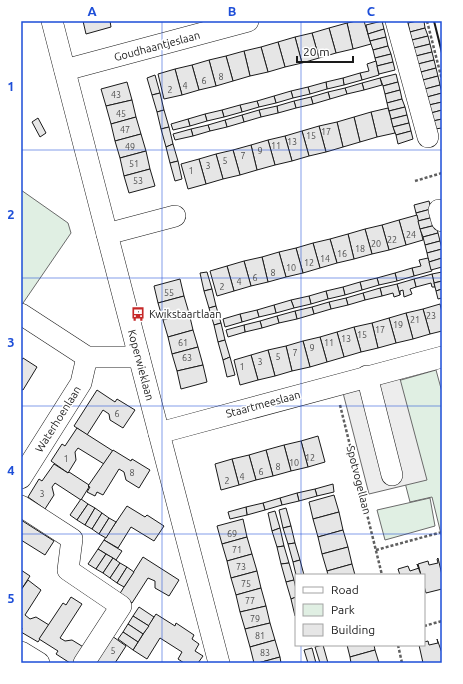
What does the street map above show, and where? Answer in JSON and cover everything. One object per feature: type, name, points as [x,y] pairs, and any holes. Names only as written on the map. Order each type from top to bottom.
[{"type":"street","name":"Koperwieklaan","points":[[52,21],[219,663]]},
{"type":"street","name":"Goudhaantjeslaan","points":[[65,70],[248,21]]},
{"type":"street","points":[[396,21],[428,137]]},
{"type":"street","points":[[107,234],[175,216]]},
{"type":"street","points":[[21,314],[87,356],[139,357]]},
{"type":"street","name":"Waterhoenlaan","points":[[21,478],[81,383],[87,356]]},
{"type":"street","points":[[392,475],[367,376],[442,357]]},
{"type":"street","name":"Staartmeeslaan","points":[[159,433],[367,376]]},
{"type":"street","points":[[21,506],[72,539],[68,570],[121,606],[84,663]]},
{"type":"street","points":[[21,652],[39,663]]},
{"type":"path","points":[[426,21],[442,80]]},
{"type":"path","points":[[415,181],[442,173]]},
{"type":"path","name":"Spotvogellaan","points":[[335,385],[382,574]]},
{"type":"path","points":[[376,550],[442,532]]},
{"type":"path","points":[[425,626],[442,621]]},
{"type":"path","points":[[398,646],[402,663]]},
{"type":"green space","points":[[21,190],[68,223],[71,233],[21,306]]},
{"type":"green space","points":[[436,370],[442,392],[442,538],[432,497],[410,502],[380,386]]},
{"type":"green space","points":[[430,498],[435,526],[385,540],[377,510]]},
{"type":"shaded area","points":[[399,375],[427,480],[369,494],[342,389]]},
{"type":"building","points":[[83,21],[110,21],[111,27],[86,34]]},
{"type":"building","points":[[364,21],[371,44],[353,49],[347,23]]},
{"type":"building","points":[[382,21],[384,29],[368,34],[366,25]]},
{"type":"building","points":[[424,21],[425,28],[410,32],[408,23]]},
{"type":"building","points":[[347,23],[353,49],[336,53],[329,28]]},
{"type":"building","points":[[329,28],[336,53],[319,58],[312,33]]},
{"type":"building","points":[[425,28],[428,36],[412,40],[410,32]]},
{"type":"building","points":[[384,29],[386,37],[370,41],[368,34]]},
{"type":"building","points":[[312,33],[319,58],[302,63],[295,37]]},
{"type":"building","points":[[428,36],[430,44],[414,48],[412,40]]},
{"type":"building","points":[[295,37],[302,63],[285,67],[278,42]]},
{"type":"building","points":[[386,37],[388,46],[373,50],[370,41]]},
{"type":"building","points":[[278,42],[285,67],[268,72],[261,47]]},
{"type":"building","points":[[430,44],[432,52],[416,56],[414,48]]},
{"type":"building","points":[[388,46],[391,54],[375,58],[373,50]]},
{"type":"building","points":[[261,47],[268,72],[250,76],[244,51]]},
{"type":"building","points":[[244,51],[250,76],[233,81],[226,56]]},
{"type":"building","points":[[432,52],[434,60],[418,64],[416,56]]},
{"type":"building","points":[[391,54],[393,62],[377,66],[375,58]]},
{"type":"building","points":[[226,56],[233,81],[216,86],[209,60]]},
{"type":"building","points":[[209,60],[216,86],[199,90],[192,65]]},
{"type":"building","points":[[434,60],[436,68],[421,72],[418,64]]},
{"type":"building","points":[[376,61],[379,75],[362,80],[360,73],[369,71],[367,64]]},
{"type":"building","points":[[393,62],[395,70],[379,74],[377,66]]},
{"type":"building","points":[[192,65],[199,90],[182,95],[175,69]]},
{"type":"building","points":[[436,68],[438,76],[423,80],[421,72]]},
{"type":"building","points":[[175,69],[182,95],[164,99],[158,74]]},
{"type":"building","points":[[360,73],[362,80],[344,85],[343,78]]},
{"type":"building","points":[[396,74],[398,82],[383,86],[380,78]]},
{"type":"building","points":[[155,75],[160,93],[152,95],[147,78]]},
{"type":"building","points":[[438,76],[440,85],[425,89],[423,80]]},
{"type":"building","points":[[343,78],[344,85],[327,89],[326,82]]},
{"type":"building","points":[[380,78],[382,85],[364,90],[362,83]]},
{"type":"building","points":[[127,82],[132,100],[106,106],[101,89]]},
{"type":"building","points":[[326,82],[327,89],[310,94],[308,87]]},
{"type":"building","points":[[398,82],[400,90],[385,94],[383,86]]},
{"type":"building","points":[[362,83],[364,90],[347,94],[345,88]]},
{"type":"building","points":[[440,85],[442,93],[427,97],[425,89]]},
{"type":"building","points":[[308,87],[310,94],[293,98],[291,91]]},
{"type":"building","points":[[345,88],[347,94],[330,99],[328,92]]},
{"type":"building","points":[[400,90],[402,99],[387,103],[385,94]]},
{"type":"building","points":[[291,91],[293,98],[276,103],[274,96]]},
{"type":"building","points":[[328,92],[330,99],[313,104],[311,97]]},
{"type":"building","points":[[160,93],[164,110],[157,112],[152,95]]},
{"type":"building","points":[[442,93],[442,102],[429,105],[427,97]]},
{"type":"building","points":[[274,96],[276,103],[259,107],[257,101]]},
{"type":"building","points":[[311,97],[313,104],[296,108],[294,101]]},
{"type":"building","points":[[402,99],[405,107],[389,111],[387,103]]},
{"type":"building","points":[[132,100],[136,117],[111,124],[106,106]]},
{"type":"building","points":[[257,101],[259,107],[242,112],[240,105]]},
{"type":"building","points":[[294,101],[296,108],[278,113],[277,106]]},
{"type":"building","points":[[442,102],[442,110],[431,113],[429,105]]},
{"type":"building","points":[[240,105],[242,112],[224,117],[222,110]]},
{"type":"building","points":[[277,106],[278,113],[261,117],[259,110]]},
{"type":"building","points":[[405,107],[407,115],[391,119],[389,111]]},
{"type":"building","points":[[388,108],[395,133],[377,137],[371,112]]},
{"type":"building","points":[[164,110],[169,127],[161,129],[157,112]]},
{"type":"building","points":[[222,110],[224,117],[207,121],[205,114]]},
{"type":"building","points":[[259,110],[261,117],[244,122],[242,115]]},
{"type":"building","points":[[442,110],[442,119],[433,121],[431,113]]},
{"type":"building","points":[[371,112],[377,137],[360,142],[354,117]]},
{"type":"building","points":[[205,114],[207,121],[190,126],[188,119]]},
{"type":"building","points":[[242,115],[244,122],[227,127],[225,120]]},
{"type":"building","points":[[407,115],[409,123],[393,127],[391,119]]},
{"type":"building","points":[[136,117],[141,134],[115,141],[111,124]]},
{"type":"building","points":[[354,117],[360,142],[343,147],[337,122]]},
{"type":"building","points":[[38,118],[46,133],[40,137],[32,122]]},
{"type":"building","points":[[188,119],[190,126],[173,130],[171,124]]},
{"type":"building","points":[[442,119],[442,128],[435,129],[433,121]]},
{"type":"building","points":[[225,120],[227,127],[210,131],[208,125]]},
{"type":"building","points":[[337,122],[343,147],[326,152],[319,126]]},
{"type":"building","points":[[409,123],[411,131],[396,135],[393,127]]},
{"type":"building","points":[[208,125],[210,131],[193,136],[191,129]]},
{"type":"building","points":[[319,126],[326,152],[309,156],[302,131]]},
{"type":"building","points":[[169,127],[173,144],[166,147],[161,129]]},
{"type":"building","points":[[191,129],[193,136],[175,140],[173,134]]},
{"type":"building","points":[[302,131],[309,156],[292,161],[285,136]]},
{"type":"building","points":[[411,131],[413,139],[398,144],[396,135]]},
{"type":"building","points":[[141,134],[146,151],[120,158],[115,141]]},
{"type":"building","points":[[285,136],[292,161],[275,165],[268,140]]},
{"type":"building","points":[[268,140],[275,165],[257,170],[251,145]]},
{"type":"building","points":[[173,144],[178,161],[170,163],[166,147]]},
{"type":"building","points":[[251,145],[257,170],[240,175],[233,150]]},
{"type":"building","points":[[233,150],[240,175],[223,179],[216,154]]},
{"type":"building","points":[[146,151],[150,169],[124,176],[120,158]]},
{"type":"building","points":[[216,154],[223,179],[206,184],[199,159]]},
{"type":"building","points":[[199,159],[206,184],[188,189],[181,164]]},
{"type":"building","points":[[178,161],[182,179],[175,181],[170,163]]},
{"type":"building","points":[[150,169],[155,186],[129,193],[124,176]]},
{"type":"building","points":[[429,201],[431,209],[416,213],[414,205]]},
{"type":"building","points":[[431,209],[434,217],[418,221],[416,213]]},
{"type":"building","points":[[417,215],[423,240],[406,245],[399,220]]},
{"type":"building","points":[[434,217],[436,225],[420,229],[418,221]]},
{"type":"building","points":[[399,220],[406,245],[389,250],[382,225]]},
{"type":"building","points":[[382,225],[389,250],[372,254],[365,229]]},
{"type":"building","points":[[436,225],[438,233],[423,237],[420,229]]},
{"type":"building","points":[[365,229],[372,254],[354,259],[348,234]]},
{"type":"building","points":[[438,233],[440,241],[425,245],[423,237]]},
{"type":"building","points":[[348,234],[354,259],[337,263],[330,239]]},
{"type":"building","points":[[330,239],[337,263],[320,268],[313,243]]},
{"type":"building","points":[[440,241],[442,249],[427,253],[425,245]]},
{"type":"building","points":[[313,243],[320,268],[303,273],[296,248]]},
{"type":"building","points":[[296,248],[303,273],[286,277],[279,252]]},
{"type":"building","points":[[442,249],[442,258],[429,262],[427,253]]},
{"type":"building","points":[[279,252],[286,277],[268,282],[262,257]]},
{"type":"building","points":[[262,257],[268,282],[251,286],[244,261]]},
{"type":"building","points":[[428,258],[432,271],[414,276],[412,268],[421,266],[419,260]]},
{"type":"building","points":[[442,258],[442,267],[431,270],[429,262]]},
{"type":"building","points":[[244,261],[251,286],[234,291],[227,266]]},
{"type":"building","points":[[227,266],[234,291],[217,296],[210,271]]},
{"type":"building","points":[[412,268],[414,276],[397,281],[395,273]]},
{"type":"building","points":[[207,272],[212,289],[204,291],[200,273]]},
{"type":"building","points":[[442,272],[442,281],[434,283],[432,274]]},
{"type":"building","points":[[395,273],[397,281],[379,285],[377,278]]},
{"type":"building","points":[[432,274],[435,287],[432,287],[431,283],[416,287],[414,279]]},
{"type":"building","points":[[377,278],[379,285],[362,290],[360,282]]},
{"type":"building","points":[[180,279],[184,296],[158,303],[154,286]]},
{"type":"building","points":[[414,279],[416,287],[410,289],[412,294],[404,297],[403,290],[400,291],[400,295],[397,284]]},
{"type":"building","points":[[442,281],[442,289],[436,291],[434,283]]},
{"type":"building","points":[[360,282],[362,290],[345,295],[343,287]]},
{"type":"building","points":[[397,284],[400,295],[394,297],[393,293],[382,296],[380,288]]},
{"type":"building","points":[[343,287],[345,295],[328,299],[326,291]]},
{"type":"building","points":[[380,288],[382,296],[365,300],[363,293]]},
{"type":"building","points":[[212,289],[216,306],[209,308],[204,291]]},
{"type":"building","points":[[442,289],[442,298],[438,299],[436,291]]},
{"type":"building","points":[[326,291],[328,299],[311,304],[309,296]]},
{"type":"building","points":[[363,293],[365,300],[348,305],[346,298]]},
{"type":"building","points":[[184,296],[189,313],[163,320],[158,303]]},
{"type":"building","points":[[309,296],[311,304],[294,308],[291,300]]},
{"type":"building","points":[[346,298],[348,305],[331,309],[329,302]]},
{"type":"building","points":[[291,300],[294,308],[276,313],[274,305]]},
{"type":"building","points":[[329,302],[331,309],[314,314],[312,307]]},
{"type":"building","points":[[440,304],[442,312],[442,331],[430,334],[423,309]]},
{"type":"building","points":[[274,305],[276,313],[259,317],[257,310]]},
{"type":"building","points":[[216,306],[221,323],[214,325],[209,308]]},
{"type":"building","points":[[312,307],[314,314],[297,319],[295,311]]},
{"type":"building","points":[[423,309],[430,334],[413,339],[406,313]]},
{"type":"building","points":[[257,310],[259,317],[242,322],[240,314]]},
{"type":"building","points":[[295,311],[297,319],[279,323],[277,316]]},
{"type":"building","points":[[189,313],[193,330],[168,337],[163,320]]},
{"type":"building","points":[[406,313],[413,339],[396,343],[389,318]]},
{"type":"building","points":[[240,314],[242,322],[225,327],[223,319]]},
{"type":"building","points":[[277,316],[279,323],[262,328],[260,321]]},
{"type":"building","points":[[389,318],[396,343],[378,348],[372,323]]},
{"type":"building","points":[[260,321],[262,328],[245,332],[244,325]]},
{"type":"building","points":[[221,323],[225,340],[218,342],[214,325]]},
{"type":"building","points":[[372,323],[378,348],[361,352],[354,327]]},
{"type":"building","points":[[244,325],[245,332],[228,337],[226,330]]},
{"type":"building","points":[[354,327],[361,352],[344,357],[337,332]]},
{"type":"building","points":[[193,330],[198,347],[172,354],[168,337]]},
{"type":"building","points":[[337,332],[344,357],[327,362],[320,337]]},
{"type":"building","points":[[320,337],[327,362],[310,367],[303,341]]},
{"type":"building","points":[[225,340],[230,357],[223,360],[218,342]]},
{"type":"building","points":[[303,341],[310,367],[292,371],[286,346]]},
{"type":"building","points":[[286,346],[292,371],[275,376],[268,350]]},
{"type":"building","points":[[198,347],[203,365],[177,371],[172,354]]},
{"type":"building","points":[[268,350],[275,376],[258,380],[251,355]]},
{"type":"building","points":[[251,355],[258,380],[240,385],[234,360]]},
{"type":"building","points":[[230,357],[235,375],[227,377],[223,360]]},
{"type":"building","points":[[23,358],[37,367],[23,390],[21,389],[21,361]]},
{"type":"building","points":[[203,365],[207,382],[181,389],[177,371]]},
{"type":"building","points":[[97,390],[115,402],[117,399],[135,410],[123,428],[110,420],[109,414],[103,410],[87,435],[74,426]]},
{"type":"building","points":[[77,428],[113,451],[104,464],[78,448],[75,452],[76,460],[68,473],[51,461],[62,444],[65,446]]},
{"type":"building","points":[[318,436],[325,462],[308,467],[301,441]]},
{"type":"building","points":[[301,441],[308,467],[291,471],[284,445]]},
{"type":"building","points":[[284,445],[291,471],[273,476],[266,450]]},
{"type":"building","points":[[113,450],[150,470],[139,488],[126,480],[124,472],[119,469],[103,495],[97,492],[95,496],[87,492],[90,487],[88,486]]},
{"type":"building","points":[[266,450],[273,476],[256,480],[249,455]]},
{"type":"building","points":[[249,455],[256,480],[239,485],[232,459]]},
{"type":"building","points":[[232,459],[239,485],[221,490],[215,464]]},
{"type":"building","points":[[54,464],[89,485],[89,487],[81,500],[55,483],[52,487],[54,495],[45,509],[28,497],[39,479],[42,481]]},
{"type":"building","points":[[333,484],[334,492],[317,496],[315,489]]},
{"type":"building","points":[[315,489],[317,496],[299,501],[297,493]]},
{"type":"building","points":[[297,493],[299,501],[282,505],[280,498]]},
{"type":"building","points":[[334,495],[339,512],[313,519],[309,502]]},
{"type":"building","points":[[280,498],[282,505],[265,510],[263,503]]},
{"type":"building","points":[[81,499],[88,504],[77,520],[70,515]]},
{"type":"building","points":[[263,503],[265,510],[247,515],[246,507]]},
{"type":"building","points":[[88,504],[95,508],[85,525],[77,520]]},
{"type":"building","points":[[127,506],[145,517],[147,515],[164,526],[154,541],[131,527],[118,548],[104,540]]},
{"type":"building","points":[[246,507],[247,515],[230,519],[228,512]]},
{"type":"building","points":[[95,508],[102,513],[92,529],[85,525]]},
{"type":"building","points":[[286,508],[291,526],[283,528],[279,510]]},
{"type":"building","points":[[275,511],[280,528],[272,531],[268,513]]},
{"type":"building","points":[[339,512],[343,530],[318,537],[313,519]]},
{"type":"building","points":[[102,513],[109,518],[99,534],[92,529]]},
{"type":"building","points":[[109,518],[116,522],[106,538],[99,534]]},
{"type":"building","points":[[243,519],[247,537],[222,544],[217,526]]},
{"type":"building","points":[[21,520],[54,541],[45,555],[21,540]]},
{"type":"building","points":[[291,526],[295,543],[288,544],[283,528]]},
{"type":"building","points":[[280,528],[284,546],[277,547],[272,531]]},
{"type":"building","points":[[343,530],[348,547],[322,554],[318,537]]},
{"type":"building","points":[[247,537],[252,554],[227,561],[222,544]]},
{"type":"building","points":[[104,540],[122,551],[116,560],[98,549]]},
{"type":"building","points":[[295,543],[300,560],[293,562],[288,544]]},
{"type":"building","points":[[284,546],[289,563],[281,564],[277,547]]},
{"type":"building","points":[[348,547],[352,564],[327,571],[322,554]]},
{"type":"building","points":[[98,549],[106,554],[96,569],[88,564]]},
{"type":"building","points":[[106,554],[113,558],[103,573],[96,569]]},
{"type":"building","points":[[252,554],[257,571],[231,578],[227,561]]},
{"type":"building","points":[[143,557],[179,580],[169,596],[155,588],[155,581],[148,578],[132,603],[119,595]]},
{"type":"building","points":[[113,558],[120,563],[110,578],[103,573]]},
{"type":"building","points":[[438,558],[442,575],[442,589],[426,593],[425,574],[421,574],[418,564],[428,561],[429,565],[438,563]]},
{"type":"building","points":[[300,560],[304,574],[296,574],[293,562]]},
{"type":"building","points":[[120,563],[127,567],[117,583],[110,578]]},
{"type":"building","points":[[289,563],[294,580],[286,582],[281,564]]},
{"type":"building","points":[[352,564],[355,574],[328,574],[327,571]]},
{"type":"building","points":[[408,566],[410,571],[419,568],[421,574],[400,574],[398,569]]},
{"type":"building","points":[[127,567],[134,572],[124,587],[117,583]]},
{"type":"building","points":[[21,570],[30,576],[21,590]]},
{"type":"building","points":[[257,571],[261,588],[236,595],[231,578]]},
{"type":"building","points":[[28,580],[41,590],[25,615],[30,619],[36,617],[49,625],[38,642],[21,632],[21,590]]},
{"type":"building","points":[[294,580],[295,597],[291,599],[286,582]]},
{"type":"building","points":[[261,588],[266,606],[240,612],[236,595]]},
{"type":"building","points":[[71,597],[82,604],[60,638],[65,641],[72,640],[85,648],[75,663],[70,663],[56,654],[58,651],[39,639],[63,603],[66,605]]},
{"type":"building","points":[[295,597],[295,616],[291,599]]},
{"type":"building","points":[[266,606],[270,623],[245,629],[240,612]]},
{"type":"building","points":[[139,607],[154,617],[149,626],[133,616]]},
{"type":"building","points":[[156,614],[175,626],[176,623],[194,635],[192,639],[199,644],[195,651],[203,656],[198,663],[184,663],[178,659],[182,652],[160,638],[147,659],[133,650]]},
{"type":"building","points":[[133,616],[149,626],[143,634],[128,624]]},
{"type":"building","points":[[270,623],[275,640],[250,647],[245,629]]},
{"type":"building","points":[[128,624],[143,634],[138,642],[123,632]]},
{"type":"building","points":[[123,632],[138,642],[133,650],[118,639]]},
{"type":"building","points":[[112,636],[126,646],[115,663],[95,663]]},
{"type":"building","points":[[437,639],[442,653],[442,663],[423,663],[419,646],[425,646],[425,642],[428,641],[429,645],[438,643]]},
{"type":"building","points":[[275,640],[280,657],[254,663],[250,647]]},
{"type":"building","points":[[323,646],[328,663],[320,663],[315,647]]},
{"type":"building","points":[[347,646],[374,646],[375,650],[350,657]]},
{"type":"building","points":[[312,648],[316,663],[308,663],[304,650]]},
{"type":"building","points":[[375,650],[379,663],[351,663],[350,657]]},
{"type":"building","points":[[280,657],[281,663],[258,663]]},
{"type":"wall","points":[[434,21],[442,53]]},
{"type":"place","name":"Kwikstaartlaan","points":[[138,314]]}]
